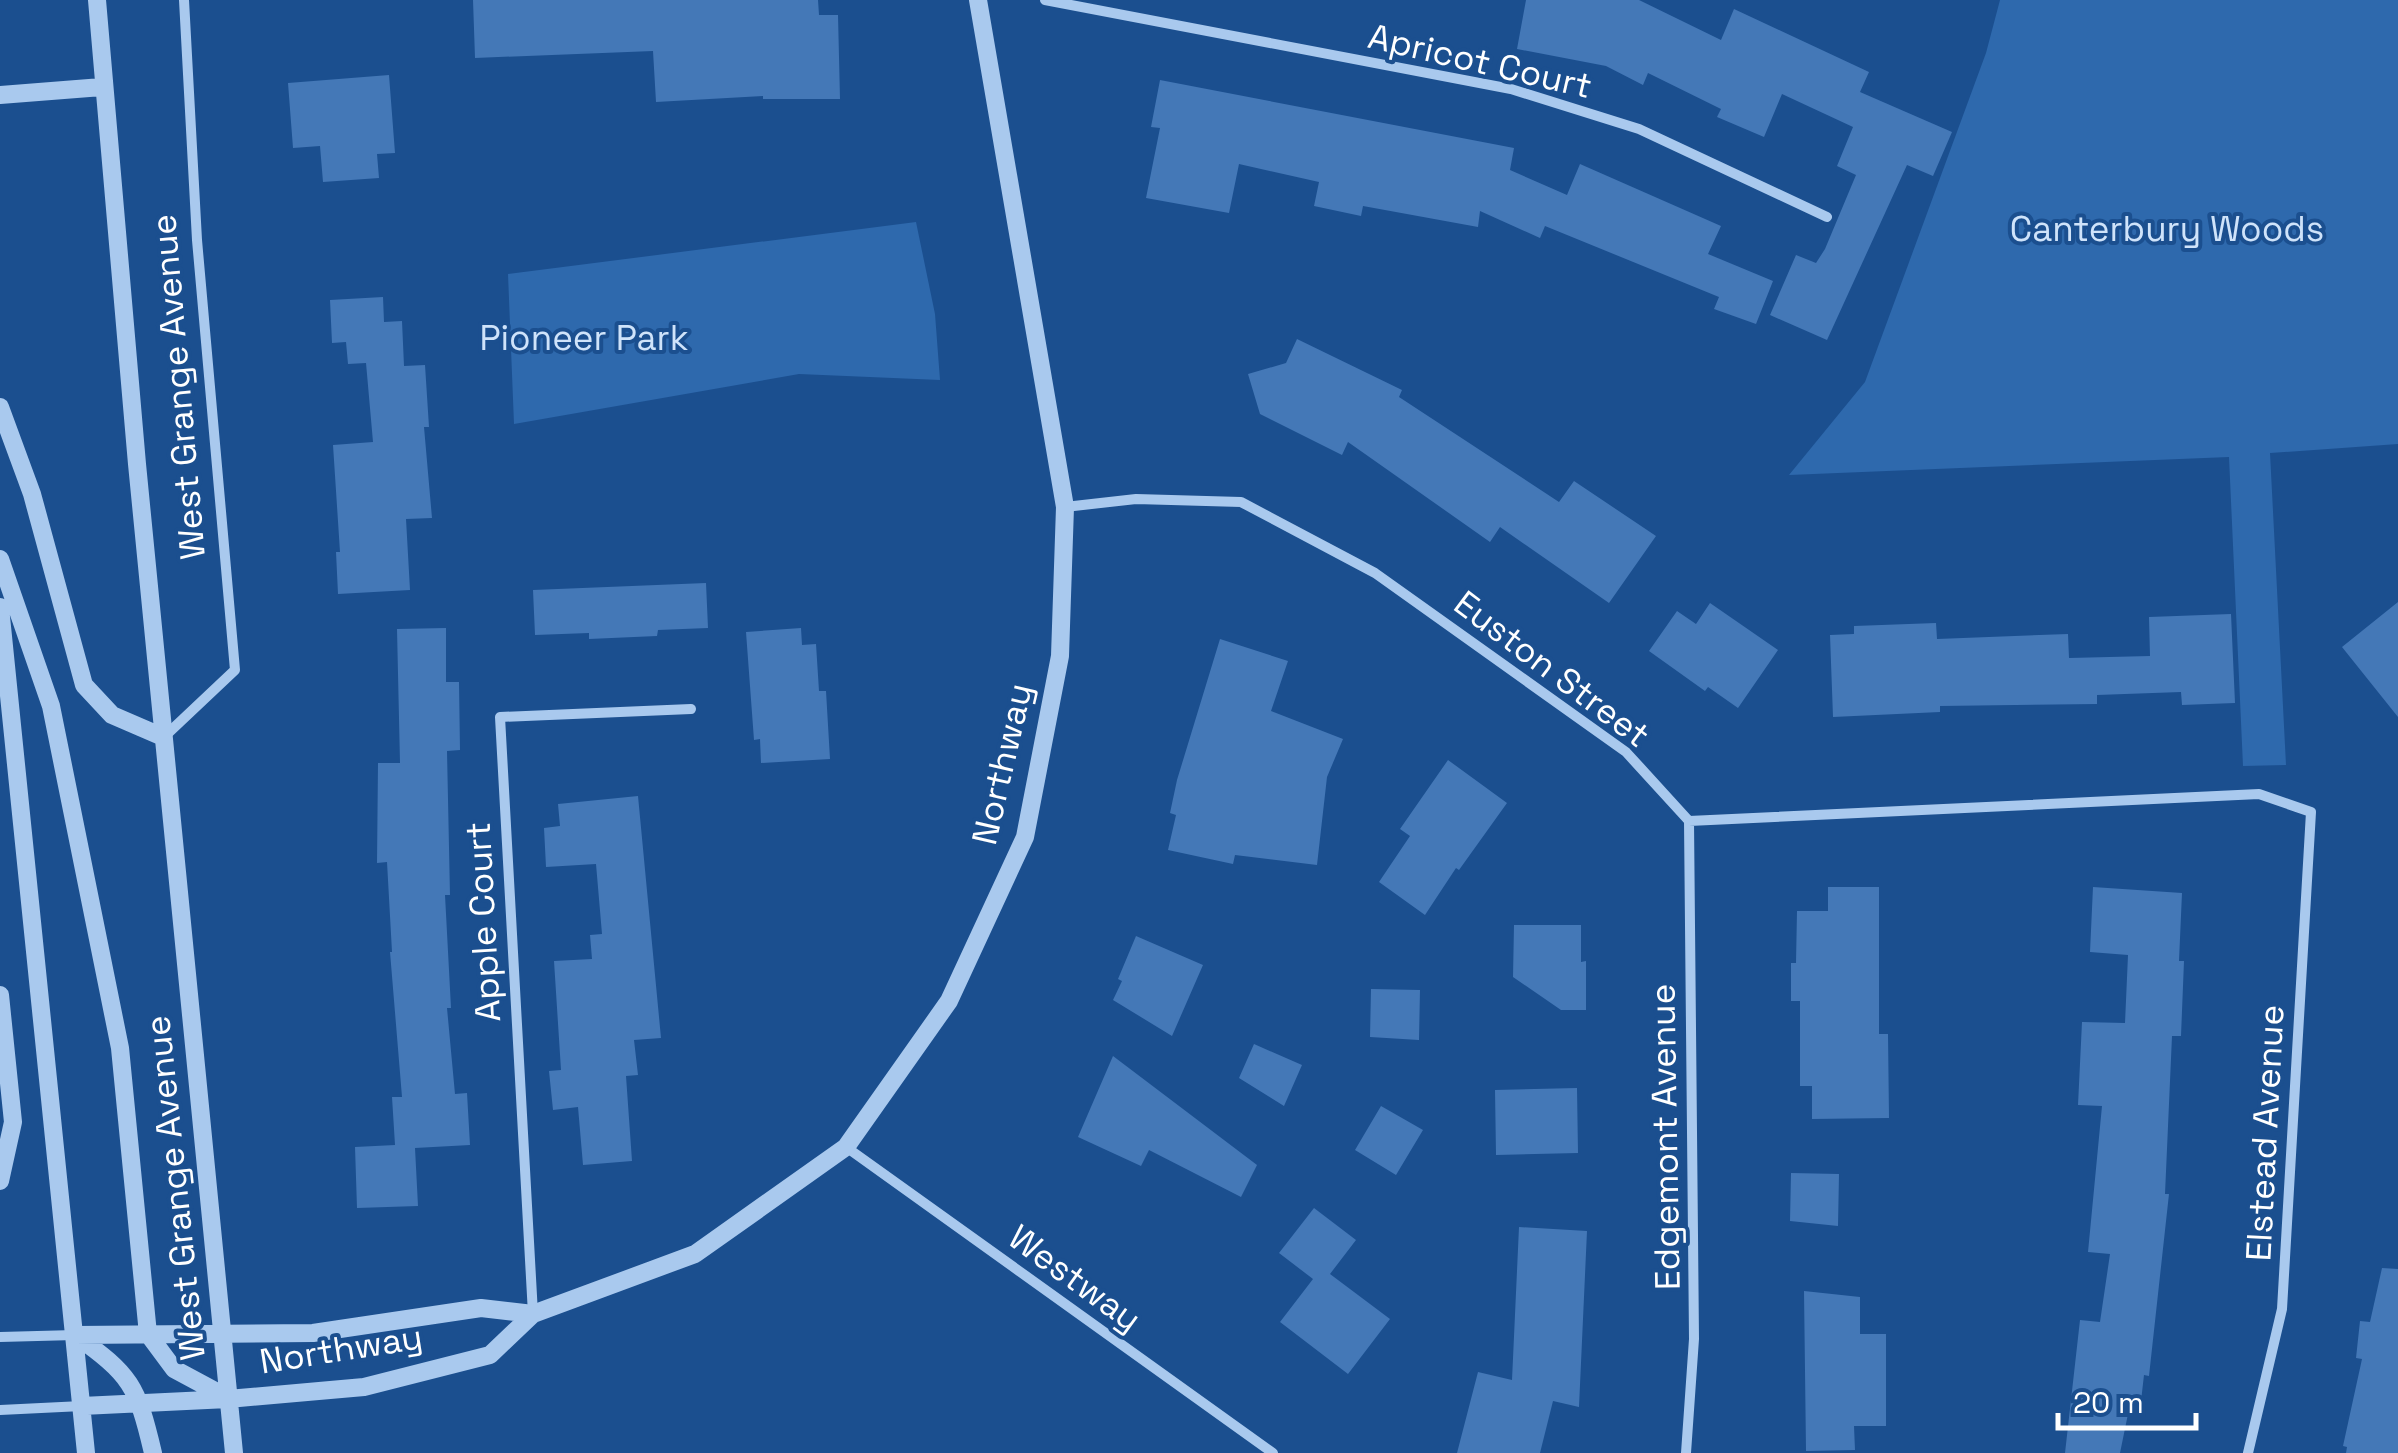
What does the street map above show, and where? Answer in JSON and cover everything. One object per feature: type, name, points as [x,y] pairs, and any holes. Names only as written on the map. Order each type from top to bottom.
[{"type":"street","name":"West Grange Avenue","points":[[97,0],[163,737],[234,1453]]},
{"type":"street","name":"West Grange Avenue","points":[[163,737],[235,670],[197,240],[184,0]]},
{"type":"street","name":"Northway","points":[[82,1406],[228,1399],[364,1386],[490,1354],[533,1314],[695,1254],[846,1146],[949,1002],[1025,837],[1060,656],[1065,507],[978,0]]},
{"type":"street","name":"Apricot Court","points":[[1045,0],[1511,89],[1639,129],[1827,217]]},
{"type":"street","points":[[0,95],[102,87]]},
{"type":"street","points":[[0,407],[32,494],[84,685],[112,715],[163,737]]},
{"type":"street","name":"Euston Street","points":[[1065,507],[1136,498],[1241,502],[1375,573],[1626,752],[1689,821]]},
{"type":"street","points":[[0,559],[51,706],[120,1048],[148,1334],[174,1369],[228,1399]]},
{"type":"street","points":[[0,606],[86,1453]]},
{"type":"street","name":"Apple Court","points":[[533,1314],[500,717],[691,709]]},
{"type":"street","name":"Elstead Avenue","points":[[1689,821],[2259,794],[2311,812],[2282,1309],[2248,1453]]},
{"type":"street","name":"Edgemont Avenue","points":[[1686,1453],[1694,1339],[1689,821]]},
{"type":"street","points":[[0,995],[13,1122],[0,1181]]},
{"type":"street","name":"Westway","points":[[846,1146],[1272,1453]]},
{"type":"street","name":"Northway","points":[[75,1335],[313,1333],[481,1308],[533,1314]]},
{"type":"street","points":[[0,1337],[75,1335],[118,1365],[141,1403],[153,1453]]},
{"type":"street","points":[[0,1410],[82,1406]]},
{"type":"green space","name":"Canterbury Woods","points":[[2000,0],[2398,0],[2398,444],[2270,453],[2286,765],[2243,766],[2229,457],[1789,475],[1865,382],[1986,53]]},
{"type":"green space","name":"Pioneer Park","points":[[916,222],[935,314],[940,380],[799,374],[514,424],[508,274]]},
{"type":"building","points":[[473,0],[818,0],[819,15],[838,15],[840,99],[763,96],[656,102],[653,51],[475,58]]},
{"type":"building","points":[[1526,0],[1639,0],[1721,40],[1734,9],[1869,72],[1860,92],[1952,132],[1933,176],[1907,165],[1827,340],[1770,315],[1796,255],[1816,263],[1825,249],[1856,175],[1837,166],[1853,127],[1782,94],[1764,137],[1717,117],[1721,109],[1648,73],[1643,85],[1606,66],[1517,49]]},
{"type":"building","points":[[389,75],[395,153],[377,154],[379,178],[323,182],[320,146],[293,148],[288,83]]},
{"type":"building","points":[[1160,80],[1514,148],[1510,170],[1567,195],[1580,164],[1721,226],[1708,254],[1773,281],[1756,324],[1714,309],[1719,297],[1545,226],[1540,238],[1480,211],[1478,227],[1363,206],[1361,216],[1314,206],[1319,182],[1239,164],[1229,213],[1146,198],[1160,128],[1151,127]]},
{"type":"building","points":[[383,297],[384,322],[402,321],[404,366],[425,365],[429,427],[424,427],[432,518],[406,519],[410,590],[338,594],[336,552],[340,552],[333,445],[373,442],[366,363],[348,364],[346,342],[332,343],[330,300]]},
{"type":"building","points":[[1297,339],[1402,390],[1399,397],[1559,502],[1574,481],[1656,536],[1609,603],[1500,527],[1490,542],[1348,442],[1342,455],[1260,414],[1248,374],[1286,363]]},
{"type":"building","points":[[706,583],[708,628],[658,630],[657,636],[589,639],[589,633],[535,635],[533,590]]},
{"type":"building","points":[[2398,602],[2398,717],[2342,647]]},
{"type":"building","points":[[1710,603],[1778,650],[1738,708],[1708,687],[1705,691],[1649,651],[1677,611],[1696,624]]},
{"type":"building","points":[[2231,614],[2235,703],[2182,705],[2181,692],[2097,695],[2097,704],[1940,706],[1940,712],[1833,717],[1830,635],[1854,634],[1854,626],[1936,623],[1937,639],[2068,634],[2069,658],[2150,656],[2149,617]]},
{"type":"building","points":[[446,628],[446,682],[459,682],[460,750],[447,751],[450,895],[445,895],[451,1008],[447,1008],[455,1094],[467,1093],[470,1145],[415,1148],[418,1206],[357,1208],[355,1147],[395,1145],[392,1097],[402,1097],[387,862],[377,863],[378,763],[400,763],[397,629]]},
{"type":"building","points":[[801,628],[802,645],[816,644],[819,691],[826,691],[830,759],[761,763],[760,739],[754,740],[746,632]]},
{"type":"building","points":[[1220,639],[1288,661],[1271,711],[1343,739],[1327,777],[1317,865],[1235,855],[1233,864],[1168,850],[1176,815],[1170,813],[1177,780]]},
{"type":"building","points":[[1448,760],[1507,803],[1425,915],[1379,882],[1410,836],[1400,829]]},
{"type":"building","points":[[638,796],[661,1038],[634,1040],[638,1075],[626,1076],[632,1161],[583,1165],[578,1107],[553,1110],[549,1071],[561,1070],[554,961],[592,959],[590,935],[602,934],[596,864],[546,867],[544,828],[560,826],[558,804]]},
{"type":"building","points":[[1828,887],[1879,887],[1879,1034],[1888,1034],[1889,1118],[1812,1119],[1812,1086],[1800,1086],[1800,1001],[1791,1001],[1797,911],[1828,911]]},
{"type":"building","points":[[2093,887],[2182,893],[2181,1036],[2172,1036],[2165,1194],[2169,1194],[2149,1376],[2144,1375],[2140,1410],[2129,1409],[2120,1453],[2065,1453],[2080,1320],[2100,1322],[2110,1254],[2088,1252],[2102,1106],[2078,1105],[2082,1022],[2125,1023],[2128,955],[2090,952]]},
{"type":"building","points":[[1514,925],[1581,925],[1586,1010],[1561,1010],[1513,977]]},
{"type":"building","points":[[1136,936],[1203,965],[1172,1036],[1113,1000]]},
{"type":"building","points":[[1371,989],[1420,990],[1419,1040],[1370,1037]]},
{"type":"building","points":[[1254,1044],[1302,1065],[1284,1106],[1239,1078]]},
{"type":"building","points":[[1113,1056],[1257,1165],[1241,1197],[1149,1150],[1141,1166],[1078,1137]]},
{"type":"building","points":[[1577,1088],[1578,1153],[1496,1155],[1495,1090]]},
{"type":"building","points":[[1381,1106],[1423,1130],[1396,1175],[1355,1150]]},
{"type":"building","points":[[1791,1173],[1839,1174],[1838,1226],[1790,1221]]},
{"type":"building","points":[[1314,1208],[1356,1240],[1330,1274],[1390,1319],[1348,1374],[1280,1322],[1313,1279],[1279,1253]]},
{"type":"building","points":[[1519,1227],[1587,1231],[1579,1407],[1553,1401],[1540,1453],[1457,1453],[1478,1372],[1512,1380]]},
{"type":"building","points":[[2382,1268],[2398,1269],[2398,1453],[2346,1453],[2347,1447],[2343,1446],[2362,1359],[2356,1358],[2360,1321],[2370,1322]]},
{"type":"building","points":[[1804,1291],[1860,1297],[1860,1334],[1886,1334],[1886,1426],[1854,1426],[1855,1450],[1806,1451]]}]
